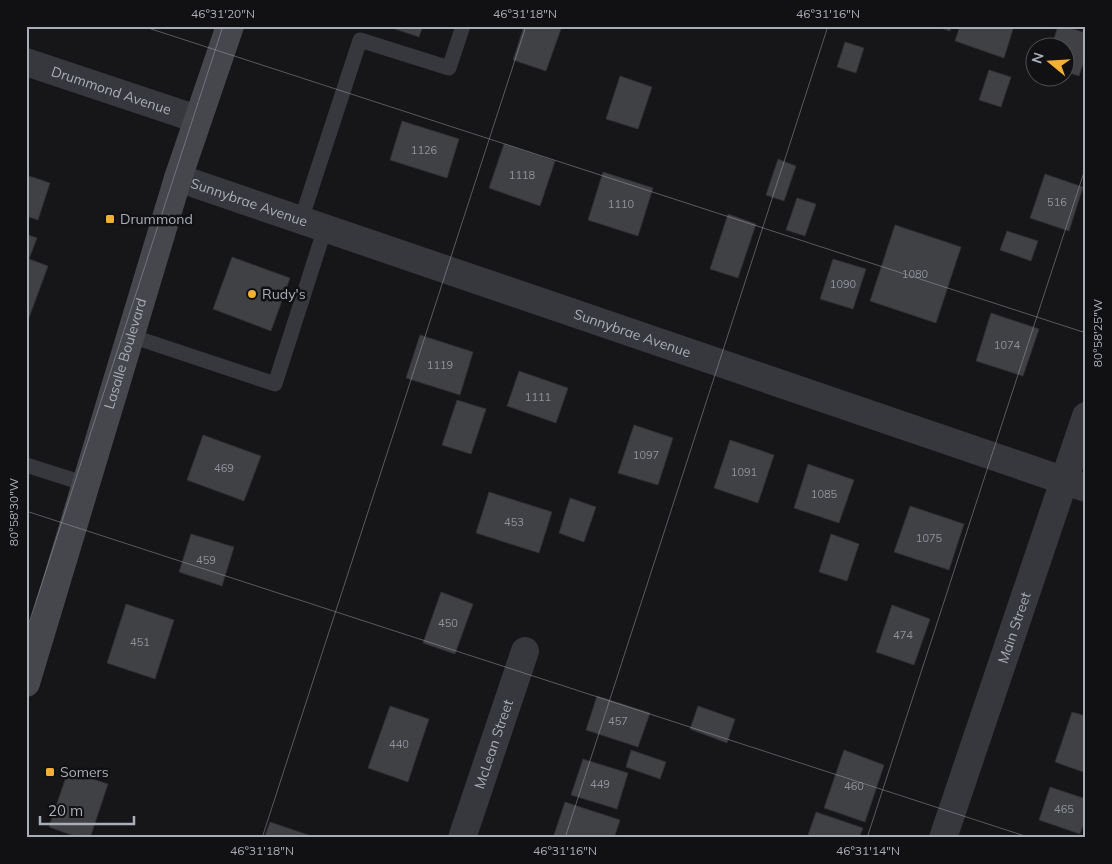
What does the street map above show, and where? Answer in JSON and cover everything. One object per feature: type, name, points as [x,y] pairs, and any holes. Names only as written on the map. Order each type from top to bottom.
[{"type":"main road","name":"Lasalle Boulevard","points":[[26,683],[178,178],[230,26]]},
{"type":"street","name":"Drummond Avenue","points":[[26,62],[197,119]]},
{"type":"street","name":"Sunnybrae Avenue","points":[[178,178],[1075,484]]},
{"type":"street","name":"Main Street","points":[[943,838],[1075,484],[1086,416]]},
{"type":"street","name":"McLean Street","points":[[462,838],[525,651]]},
{"type":"lane","points":[[131,336],[275,384],[360,40],[449,68],[463,26]]},
{"type":"lane","points":[[26,465],[86,484]]},
{"type":"building","points":[[386,26],[423,26],[419,37]]},
{"type":"building","points":[[524,26],[562,26],[546,71],[513,60]]},
{"type":"building","points":[[935,26],[952,26],[950,31]]},
{"type":"building","points":[[960,26],[1014,26],[1004,58],[955,41]]},
{"type":"building","points":[[1058,26],[1086,33],[1086,55],[1079,76],[1074,74],[1074,38],[1054,38]]},
{"type":"building","points":[[845,42],[864,48],[856,73],[837,67]]},
{"type":"building","points":[[989,70],[1011,77],[1001,107],[979,100]]},
{"type":"building","points":[[620,76],[652,87],[638,129],[606,119]]},
{"type":"building","points":[[402,121],[459,139],[447,178],[390,160]]},
{"type":"building","points":[[504,144],[555,161],[540,206],[489,188]]},
{"type":"building","points":[[778,159],[796,166],[784,201],[766,195]]},
{"type":"building","points":[[603,172],[653,188],[638,236],[588,220]]},
{"type":"building","points":[[1045,174],[1083,187],[1069,231],[1030,218]]},
{"type":"building","points":[[26,175],[50,183],[38,220],[26,216]]},
{"type":"building","points":[[797,198],[816,204],[805,236],[786,230]]},
{"type":"building","points":[[728,214],[756,224],[738,278],[710,269]]},
{"type":"building","points":[[895,225],[961,247],[936,323],[870,301]]},
{"type":"building","points":[[1007,231],[1038,241],[1031,261],[1000,250]]},
{"type":"building","points":[[26,234],[37,238],[29,259],[48,266],[26,326]]},
{"type":"building","name":"Rudy's","points":[[232,257],[290,278],[271,331],[213,309]]},
{"type":"building","points":[[833,259],[866,269],[853,309],[820,299]]},
{"type":"building","points":[[991,313],[1039,329],[1023,376],[976,361]]},
{"type":"building","points":[[420,335],[473,352],[460,395],[406,378]]},
{"type":"building","points":[[519,371],[568,388],[556,423],[507,406]]},
{"type":"building","points":[[457,400],[486,409],[471,454],[442,445]]},
{"type":"building","points":[[634,425],[673,438],[658,485],[618,473]]},
{"type":"building","points":[[203,435],[261,456],[244,501],[187,480]]},
{"type":"building","points":[[730,440],[774,455],[758,503],[714,488]]},
{"type":"building","points":[[808,464],[854,480],[839,523],[794,508]]},
{"type":"building","points":[[489,492],[552,512],[539,553],[476,533]]},
{"type":"building","points":[[570,498],[596,507],[584,542],[559,533]]},
{"type":"building","points":[[910,506],[964,524],[949,570],[894,552]]},
{"type":"building","points":[[191,534],[234,547],[222,586],[179,572]]},
{"type":"building","points":[[831,534],[859,544],[847,581],[819,572]]},
{"type":"building","points":[[441,592],[473,604],[455,654],[423,643]]},
{"type":"building","points":[[126,604],[174,620],[155,679],[107,663]]},
{"type":"building","points":[[892,605],[930,619],[914,665],[876,652]]},
{"type":"building","points":[[597,696],[650,713],[638,747],[586,730]]},
{"type":"building","points":[[390,706],[429,719],[408,782],[368,768]]},
{"type":"building","points":[[698,706],[735,719],[727,743],[690,729]]},
{"type":"building","points":[[1072,712],[1086,716],[1086,773],[1055,762]]},
{"type":"building","points":[[631,750],[666,762],[660,779],[626,767]]},
{"type":"building","points":[[844,750],[884,765],[865,822],[824,808]]},
{"type":"building","points":[[583,759],[628,773],[617,809],[571,795]]},
{"type":"building","points":[[68,771],[108,784],[90,838],[80,838],[49,827]]},
{"type":"building","points":[[1050,787],[1086,799],[1086,818],[1080,834],[1039,820]]},
{"type":"building","points":[[565,802],[620,820],[614,838],[553,838]]},
{"type":"building","points":[[816,812],[863,828],[859,838],[807,838]]},
{"type":"building","points":[[270,822],[314,837],[314,838],[264,838]]},
{"type":"place","name":"Drummond","points":[[110,219]]},
{"type":"place","name":"Rudy's","points":[[252,294]]},
{"type":"place","name":"Somers","points":[[50,772]]}]
